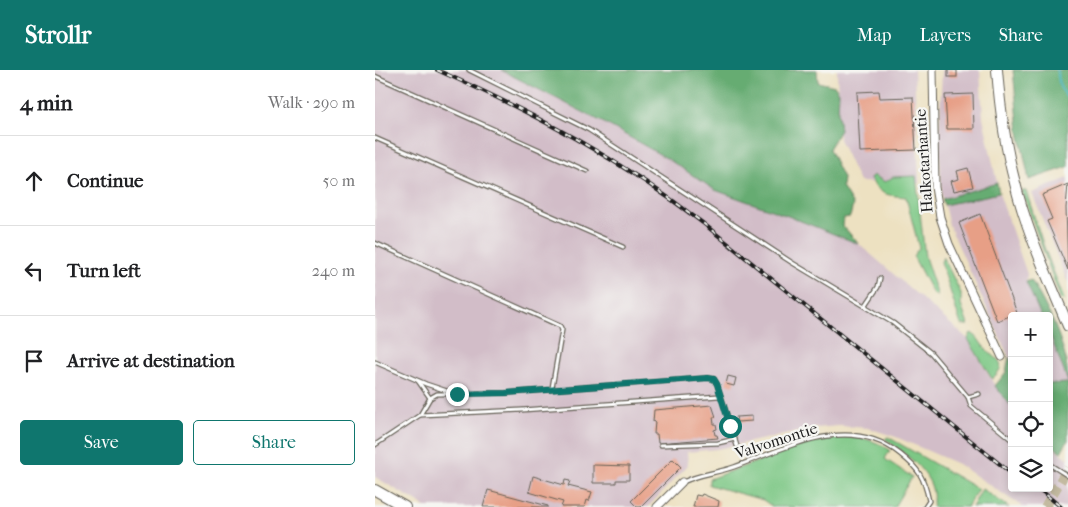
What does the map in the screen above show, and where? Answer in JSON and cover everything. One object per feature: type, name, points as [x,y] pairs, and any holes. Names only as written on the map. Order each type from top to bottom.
[{"type":"street","name":"Halkotarhantie","points":[[933,70],[935,187],[940,217],[949,244],[1001,357]]},
{"type":"street","points":[[997,70],[1004,130],[1015,183],[1035,245],[1065,309],[1068,326]]},
{"type":"street","points":[[657,507],[682,482]]},
{"type":"street","points":[[375,490],[405,507]]},
{"type":"lane","points":[[469,70],[589,130],[791,262],[893,323],[931,353],[968,397],[971,406],[1008,437]]},
{"type":"lane","points":[[375,76],[587,171]]},
{"type":"lane","points":[[375,138],[623,247]]},
{"type":"lane","points":[[375,243],[560,326],[562,330],[552,388]]},
{"type":"lane","points":[[865,305],[878,287],[880,278]]},
{"type":"lane","points":[[375,362],[417,381],[457,394]]},
{"type":"lane","points":[[375,445],[420,414],[430,398],[437,394],[506,393],[552,388],[708,378],[714,379],[737,446]]},
{"type":"lane","points":[[417,381],[430,398]]},
{"type":"lane","points":[[968,397],[979,394]]},
{"type":"lane","points":[[420,414],[522,410],[719,396]]},
{"type":"lane","name":"Valvomontie","points":[[682,482],[732,468],[799,442],[829,435],[850,434],[883,441],[921,472],[926,484],[929,501],[925,507]]},
{"type":"lane","points":[[661,445],[718,443],[735,439]]},
{"type":"lane","points":[[1053,467],[1068,476]]},
{"type":"shaded area","points":[[375,70],[501,70],[608,125],[668,159],[715,190],[859,244],[968,339],[995,386],[1008,402],[1008,492],[1053,492],[1053,447],[1068,459],[1068,507],[1023,507],[958,464],[896,437],[868,428],[839,426],[816,428],[717,449],[687,452],[688,465],[648,507],[426,507],[375,477]]},
{"type":"shaded area","points":[[837,70],[914,70],[919,184],[859,182],[839,139]]},
{"type":"shaded area","points":[[942,70],[980,70],[983,117],[997,183],[942,199],[939,138]]},
{"type":"shaded area","points":[[1068,178],[1068,283],[1032,193]]},
{"type":"shaded area","points":[[999,193],[1027,274],[1026,282],[1039,312],[1008,312],[1008,355],[949,225],[944,205]]},
{"type":"shaded area","points":[[1053,341],[1068,383],[1053,384]]},
{"type":"green space","points":[[501,70],[817,70],[818,82],[835,86],[839,92],[838,112],[840,130],[829,149],[843,178],[842,187],[853,205],[850,217],[844,218],[843,226],[859,244],[715,190],[668,159],[608,125]]},
{"type":"green space","points":[[1013,70],[1068,70],[1068,167],[1029,180],[1019,132]]},
{"type":"green space","points":[[873,175],[885,182],[893,177],[916,176],[925,257],[938,296],[933,294],[913,256],[919,248],[906,197],[885,194],[870,178]]},
{"type":"green space","points":[[997,183],[999,193],[944,205],[942,199]]},
{"type":"green space","points":[[1022,191],[1026,191],[1044,247],[1064,299],[1061,300]]},
{"type":"green space","points":[[943,257],[961,293],[961,305],[968,325],[961,325],[941,262]]},
{"type":"green space","points":[[1031,280],[1049,312],[1039,312],[1026,282]]},
{"type":"green space","points":[[1053,321],[1065,355],[1068,382],[1053,343]]},
{"type":"green space","points":[[971,333],[976,336],[1001,365],[992,379],[968,339]]},
{"type":"green space","points":[[1008,362],[1008,402],[995,386],[1006,372]]},
{"type":"green space","points":[[1068,383],[1068,440],[1061,452],[1053,446],[1053,384]]},
{"type":"green space","points":[[841,437],[867,439],[890,450],[885,459],[912,477],[894,507],[773,507],[763,500],[709,485],[709,479],[812,442]]},
{"type":"green space","points":[[888,437],[978,489],[967,507],[932,507],[933,496],[926,476],[911,459],[885,439]]},
{"type":"green space","points":[[982,489],[1009,507],[972,507]]},
{"type":"building","points":[[948,70],[957,70],[957,77],[948,77]]},
{"type":"building","points":[[879,91],[880,98],[913,97],[916,150],[860,152],[857,92]]},
{"type":"building","points":[[973,94],[974,129],[947,129],[945,95]]},
{"type":"building","points":[[968,168],[973,187],[954,191],[951,181],[959,179],[957,171]]},
{"type":"building","points":[[1068,184],[1066,208],[1068,270],[1047,221],[1052,219],[1042,195]]},
{"type":"building","points":[[980,214],[1017,312],[1008,312],[1008,317],[997,321],[959,223]]},
{"type":"building","points":[[728,376],[736,378],[734,386],[726,384]]},
{"type":"building","points":[[712,405],[716,417],[713,417],[714,424],[716,424],[717,429],[714,430],[718,438],[658,443],[657,434],[654,434],[654,410]]},
{"type":"building","points":[[752,416],[752,421],[737,422],[736,417]]},
{"type":"building","points":[[673,459],[681,467],[641,507],[637,507],[631,501]]},
{"type":"building","points":[[593,465],[629,466],[629,480],[616,480],[616,483],[593,483]]},
{"type":"building","points":[[533,476],[564,485],[565,480],[570,481],[568,486],[592,492],[589,501],[587,500],[585,507],[561,507],[563,502],[529,492]]},
{"type":"building","points":[[488,490],[548,506],[548,507],[483,507]]},
{"type":"building","points":[[702,494],[719,501],[718,507],[693,507],[696,495],[701,496]]},
{"type":"waterway","points":[[1057,70],[1060,87],[1068,98]]},
{"type":"tunnel","points":[[1045,507],[1068,468]]},
{"type":"railway","points":[[437,70],[542,120],[609,158],[673,201],[704,224],[1008,471]]},
{"type":"railway","points":[[1043,492],[1061,507]]},
{"type":"route","points":[[457,394],[506,393],[539,389],[708,378],[714,379],[717,384],[717,391],[730,426]]}]
